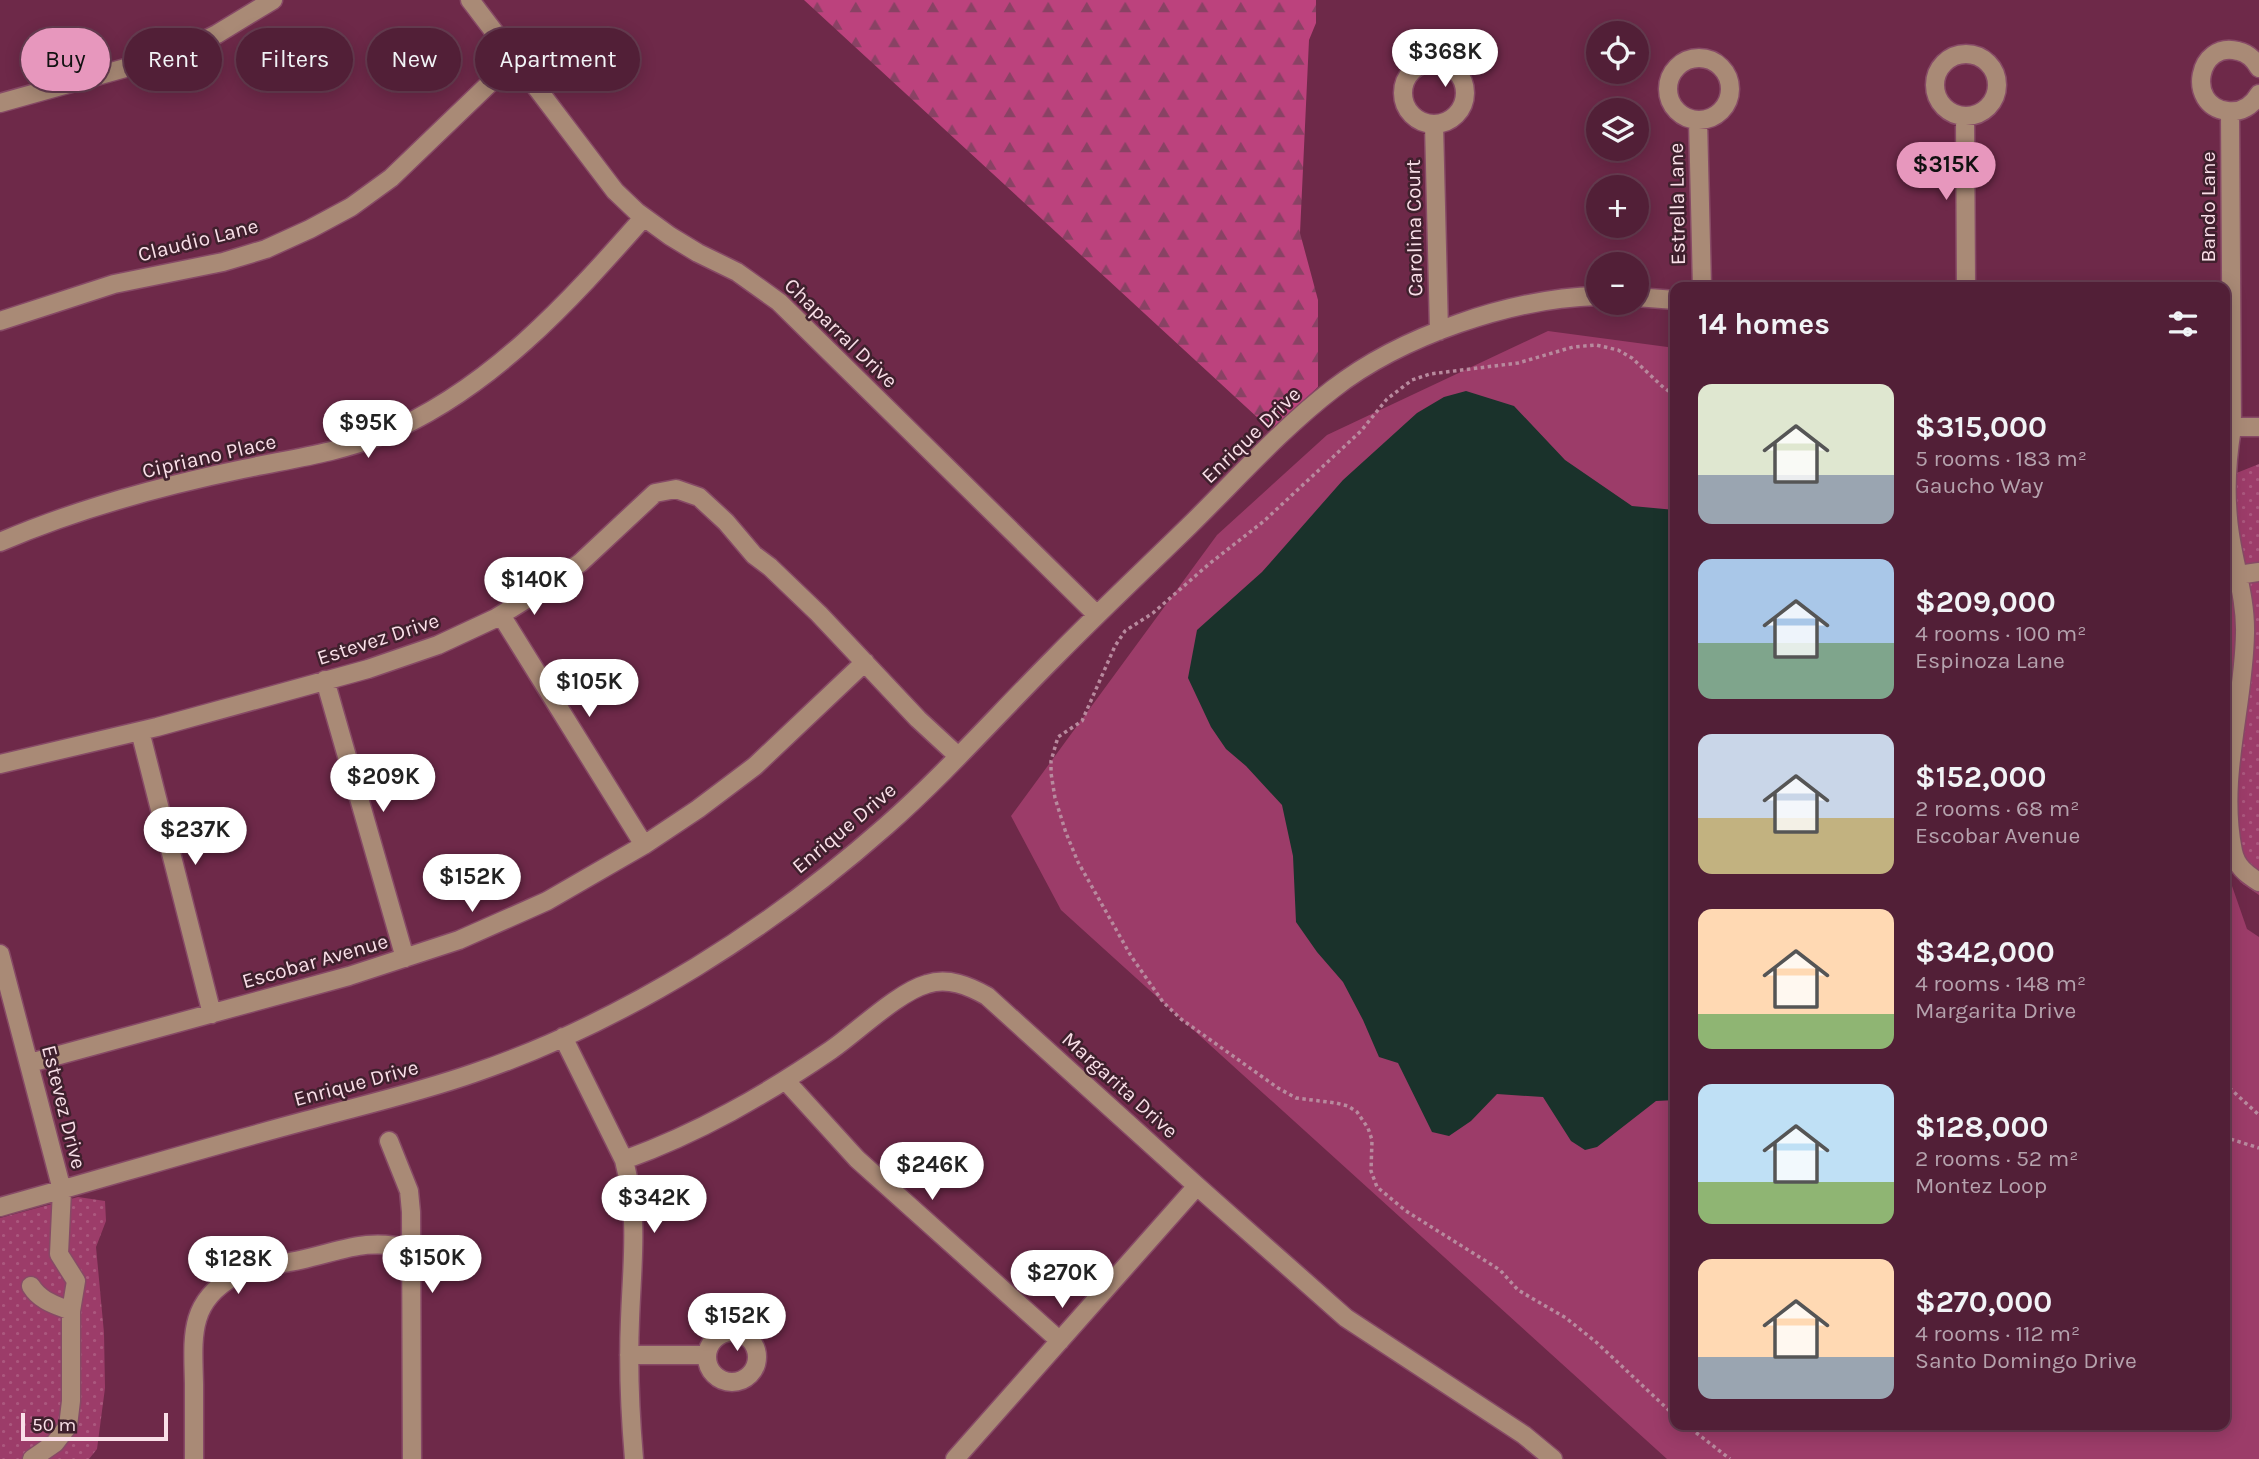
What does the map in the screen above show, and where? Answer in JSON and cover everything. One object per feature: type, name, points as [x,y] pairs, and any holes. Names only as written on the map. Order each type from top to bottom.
[{"type":"street","points":[[0,103],[178,53],[273,0]]},
{"type":"street","name":"Chaparral Drive","points":[[470,0],[491,28]]},
{"type":"street","points":[[2259,68],[2250,56],[2232,50],[2221,51],[2204,64],[2200,85],[2210,104],[2230,112],[2248,107],[2259,94]]},
{"type":"street","name":"Claudio Lane","points":[[0,321],[114,284],[266,249],[310,229],[351,207],[391,178],[482,91]]},
{"type":"street","name":"Chaparral Drive","points":[[539,91],[615,191],[644,217],[698,253],[737,272],[779,302],[1097,614]]},
{"type":"street","name":"Bando Lane","points":[[2229,282],[2230,112]]},
{"type":"street","points":[[1965,116],[1966,282]]},
{"type":"street","name":"Estrella Lane","points":[[1698,120],[1702,282]]},
{"type":"street","name":"Carolina Court","points":[[1434,124],[1439,331]]},
{"type":"street","name":"Cipriano Place","points":[[0,542],[68,516],[196,480],[338,450],[381,435],[424,415],[485,377],[513,352],[590,276],[644,217]]},
{"type":"street","name":"Enrique Drive","points":[[0,1207],[478,1072],[563,1037],[697,967],[764,922],[887,825],[1097,614],[1284,432],[1334,388],[1367,366],[1439,331],[1503,309],[1586,297]]},
{"type":"street","points":[[1649,298],[1670,300]]},
{"type":"street","points":[[2230,428],[2259,427]]},
{"type":"street","name":"Estevez Drive","points":[[0,764],[140,731],[325,680],[438,645],[501,615],[580,563],[655,493],[676,489],[687,491],[704,502],[726,522],[754,555],[771,567],[918,719],[958,755]]},
{"type":"street","name":"Bando Lane","points":[[2230,529],[2244,600],[2245,634],[2230,767]]},
{"type":"street","points":[[2238,575],[2259,572]]},
{"type":"street","points":[[501,615],[644,845]]},
{"type":"street","name":"Escobar Avenue","points":[[30,1063],[349,976],[458,940],[537,906],[587,880],[644,845],[755,766],[865,663]]},
{"type":"street","points":[[325,680],[405,958]]},
{"type":"street","points":[[140,731],[212,1014]]},
{"type":"street","name":"Bando Lane","points":[[2230,829],[2236,862],[2246,874],[2259,882]]},
{"type":"street","name":"Estevez Drive","points":[[0,954],[62,1190],[59,1254],[76,1281],[71,1311],[71,1401],[68,1426],[55,1443],[32,1459]]},
{"type":"street","name":"Margarita Drive","points":[[624,1160],[685,1135],[770,1091],[911,990],[929,983],[947,982],[970,986],[988,996],[1196,1186],[1346,1318],[1504,1422],[1553,1459]]},
{"type":"street","points":[[563,1037],[624,1160],[635,1213],[629,1354],[634,1459]]},
{"type":"street","points":[[786,1081],[857,1159],[1060,1341]]},
{"type":"street","points":[[389,1141],[409,1191],[411,1212],[412,1459]]},
{"type":"street","points":[[955,1459],[1196,1186]]},
{"type":"street","points":[[194,1459],[193,1328],[202,1307],[215,1289],[235,1275],[260,1267],[358,1245],[390,1243],[410,1249]]},
{"type":"street","points":[[31,1286],[36,1294],[48,1302],[71,1311]]},
{"type":"street","points":[[629,1354],[707,1354]]},
{"type":"path","points":[[1670,392],[1632,358],[1618,350],[1596,345],[1573,347],[1530,360],[1430,374],[1412,380],[1387,399],[1362,431],[1264,521],[1153,613],[1125,631],[1115,646],[1082,721],[1058,737],[1051,761],[1055,798],[1079,862],[1131,956],[1163,1002],[1181,1019],[1278,1088],[1296,1098],[1336,1103],[1357,1112],[1368,1128],[1371,1140],[1371,1171],[1377,1186],[1406,1211],[1500,1270],[1518,1290],[1566,1318],[1596,1342],[1670,1411]]},
{"type":"path","points":[[2230,1088],[2259,1115]]},
{"type":"path","points":[[2230,1139],[2259,1148]]},
{"type":"path","points":[[1693,1430],[1730,1459]]},
{"type":"shaded area","points":[[1548,331],[1670,347],[1670,1430],[2230,1430],[2230,880],[2247,929],[2259,937],[2259,1459],[1667,1459],[1061,910],[1011,816],[1217,535],[1327,435]]},
{"type":"shaded area","points":[[1466,391],[1514,406],[1565,460],[1632,506],[1670,510],[1670,1100],[1656,1101],[1597,1147],[1585,1150],[1571,1141],[1543,1097],[1497,1094],[1471,1121],[1449,1136],[1432,1132],[1398,1063],[1379,1057],[1343,982],[1296,922],[1293,856],[1282,805],[1246,766],[1226,749],[1211,727],[1188,678],[1197,630],[1262,572],[1343,480],[1417,413],[1444,397]]},
{"type":"shaded area","points":[[2259,464],[2259,895],[2240,882],[2230,854],[2230,476]]},
{"type":"shaded area","points":[[78,1197],[105,1201],[106,1221],[96,1247],[104,1333],[105,1388],[97,1449],[89,1459],[0,1459],[0,1218]]},
{"type":"green space","points":[[804,0],[1316,0],[1316,23],[1309,40],[1300,233],[1318,300],[1318,387],[1271,430]]}]
